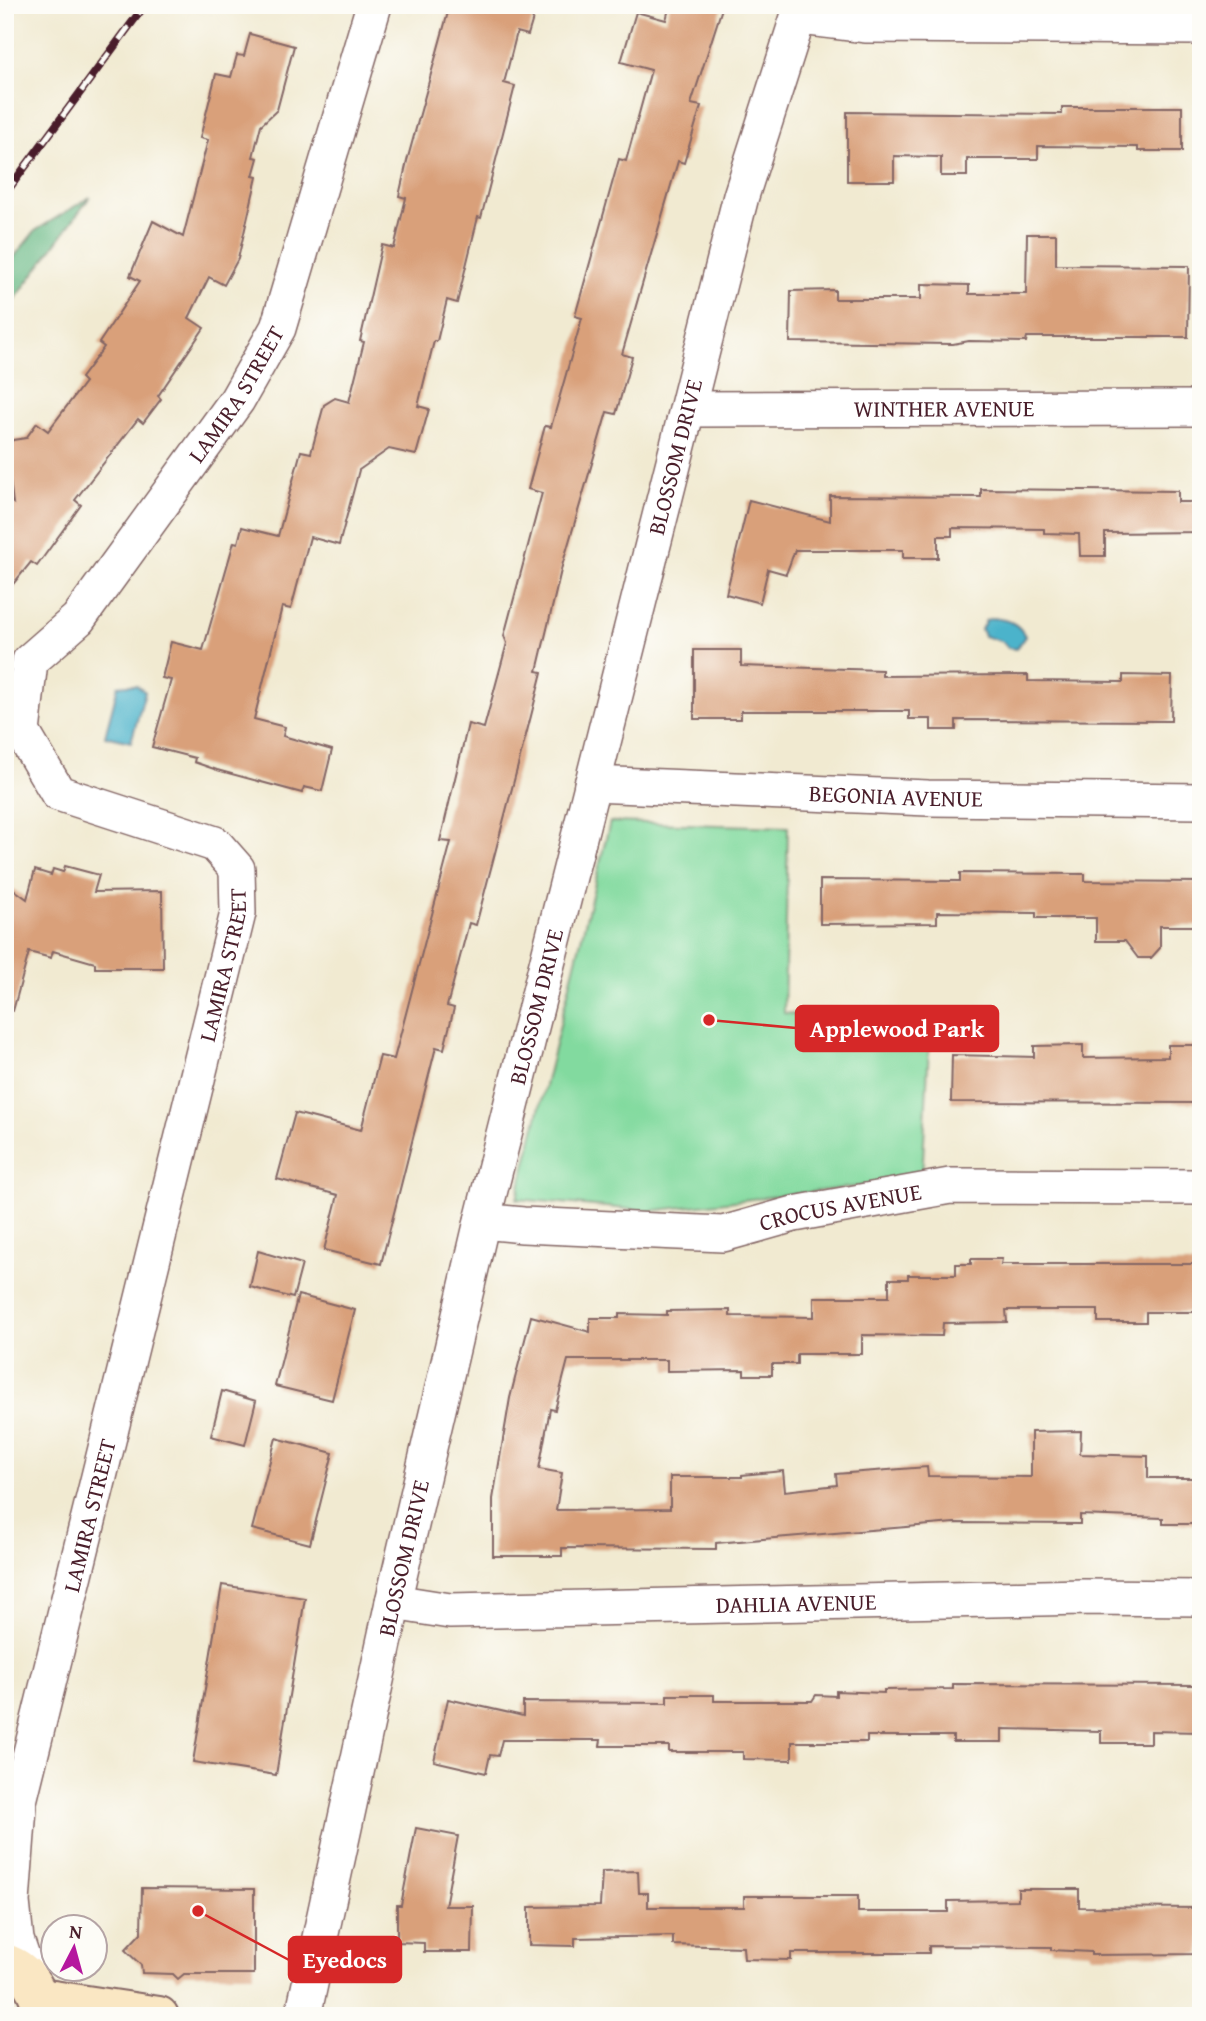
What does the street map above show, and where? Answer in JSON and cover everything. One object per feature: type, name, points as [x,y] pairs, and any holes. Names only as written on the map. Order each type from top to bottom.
[{"type":"street","name":"LAMIRA STREET","points":[[5,1833],[20,1797],[238,913],[237,869],[215,844],[58,793],[22,732],[30,661],[78,619],[237,400],[278,328],[374,5]]},
{"type":"street","points":[[800,11],[865,25],[1201,27]]},
{"type":"street","name":"BLOSSOM DRIVE","points":[[303,2016],[393,1602],[482,1221],[741,196],[800,11]]},
{"type":"street","name":"WINTHER AVENUE","points":[[688,409],[1201,408]]},
{"type":"street","name":"BEGONIA AVENUE","points":[[592,784],[928,798],[1201,801]]},
{"type":"street","name":"CROCUS AVENUE","points":[[482,1221],[723,1234],[794,1214],[950,1186],[1201,1187]]},
{"type":"street","name":"DAHLIA AVENUE","points":[[393,1602],[450,1611],[1070,1597],[1201,1598]]},
{"type":"street","name":"LAMIRA STREET","points":[[20,1797],[12,1902],[16,1940],[29,1989]]},
{"type":"street","points":[[29,1989],[159,2016]]},
{"type":"green space","points":[[90,197],[5,313],[5,268],[35,231]]},
{"type":"green space","points":[[610,822],[788,827],[784,1013],[930,1026],[922,1179],[650,1211],[517,1199]]},
{"type":"water","points":[[993,618],[1012,622],[1022,631],[1025,636],[1017,649],[1008,648],[1003,642],[984,636],[981,629],[986,620]]},
{"type":"water","points":[[136,685],[145,692],[131,742],[105,736],[118,686]]},
{"type":"building","points":[[450,5],[537,5],[528,35],[517,32],[504,83],[515,86],[457,303],[447,300],[437,341],[434,341],[418,406],[429,409],[416,455],[389,449],[359,470],[339,545],[310,537],[291,609],[282,607],[254,719],[285,727],[283,736],[332,750],[322,791],[304,787],[302,793],[217,770],[194,762],[195,758],[152,747],[171,680],[162,678],[171,642],[203,650],[234,542],[238,543],[242,527],[278,536],[301,451],[311,453],[324,405],[335,398],[349,402],[364,342],[360,341],[382,245],[394,248],[406,198],[399,196],[407,161]]},
{"type":"building","points":[[670,5],[723,5],[691,104],[701,106],[684,163],[678,161],[622,354],[632,357],[616,414],[607,412],[562,566],[537,671],[542,672],[531,716],[476,925],[469,923],[447,1006],[454,1008],[444,1049],[436,1047],[381,1264],[324,1250],[338,1195],[277,1179],[295,1113],[361,1130],[380,1056],[394,1059],[451,842],[440,841],[468,724],[484,728],[507,643],[504,636],[542,493],[528,489],[545,426],[551,427],[582,318],[575,316],[619,159],[626,161],[651,70],[621,62],[636,12],[666,20]]},
{"type":"building","points":[[250,34],[294,46],[277,110],[261,125],[253,157],[258,158],[253,176],[257,177],[238,259],[224,285],[209,277],[189,318],[204,328],[158,396],[161,399],[143,423],[138,419],[75,500],[81,505],[37,566],[31,562],[5,594],[5,497],[13,503],[6,449],[13,440],[26,438],[37,423],[48,431],[85,382],[81,378],[104,347],[99,343],[140,281],[130,276],[153,221],[183,237],[208,140],[200,138],[216,74],[231,77],[237,55],[244,56]]},
{"type":"building","points":[[1062,107],[1182,107],[1182,151],[1138,151],[1138,147],[1038,146],[1038,159],[967,159],[967,176],[941,176],[941,157],[894,156],[894,181],[847,181],[847,112],[1062,114]]},
{"type":"building","points":[[1027,234],[1056,234],[1056,265],[1189,266],[1188,337],[1027,337],[1026,342],[969,341],[953,344],[790,342],[791,291],[835,290],[835,299],[921,299],[921,284],[969,285],[969,294],[1026,294]]},
{"type":"building","points":[[981,489],[1178,491],[1178,502],[1201,502],[1201,532],[1105,533],[1105,556],[1080,556],[1079,534],[1044,533],[1044,529],[952,528],[952,536],[938,536],[938,558],[903,558],[903,550],[795,550],[786,574],[768,569],[760,603],[726,594],[749,500],[830,521],[830,496],[981,497]]},
{"type":"building","points":[[694,650],[741,650],[741,666],[882,670],[882,676],[1028,675],[1028,681],[1123,682],[1123,675],[1172,676],[1171,721],[956,720],[956,730],[931,730],[931,719],[909,719],[909,711],[741,711],[741,719],[694,719]]},
{"type":"building","points":[[65,866],[99,875],[94,892],[162,891],[163,968],[95,968],[95,963],[53,951],[51,958],[29,952],[13,1011],[5,1010],[5,883],[27,899],[35,870],[51,875],[53,869],[63,872]]},
{"type":"building","points":[[960,873],[1085,874],[1085,881],[1201,882],[1201,926],[1160,926],[1160,948],[1151,958],[1138,958],[1125,941],[1096,941],[1096,918],[1036,918],[1036,913],[937,912],[937,923],[820,924],[820,880],[960,881]]},
{"type":"building","points":[[1083,1045],[1083,1058],[1168,1057],[1168,1045],[1201,1045],[1201,1103],[951,1102],[952,1055],[1034,1057],[1034,1046]]},
{"type":"building","points":[[258,1251],[302,1264],[293,1298],[250,1287]]},
{"type":"building","points":[[971,1259],[1002,1259],[1001,1264],[1201,1264],[1201,1312],[1146,1312],[1146,1322],[1098,1322],[1098,1310],[1006,1310],[1007,1322],[943,1323],[942,1336],[862,1335],[862,1354],[797,1354],[797,1364],[772,1364],[772,1375],[744,1375],[744,1370],[667,1371],[667,1360],[568,1360],[555,1410],[550,1409],[539,1469],[562,1473],[556,1510],[670,1509],[670,1477],[742,1477],[783,1471],[785,1491],[837,1485],[836,1474],[927,1467],[928,1476],[1031,1477],[1031,1432],[1081,1431],[1080,1454],[1148,1456],[1148,1478],[1201,1478],[1201,1524],[1163,1524],[1163,1518],[1080,1515],[1080,1524],[954,1523],[716,1543],[716,1549],[562,1548],[562,1556],[493,1556],[493,1499],[510,1398],[531,1316],[590,1332],[590,1318],[619,1318],[619,1314],[667,1315],[667,1311],[730,1310],[730,1316],[814,1317],[814,1297],[889,1297],[889,1279],[908,1279],[908,1275],[956,1275],[956,1264],[971,1264]]},
{"type":"building","points":[[298,1295],[355,1310],[332,1400],[275,1386]]},
{"type":"building","points":[[222,1391],[256,1401],[245,1445],[211,1436]]},
{"type":"building","points":[[276,1438],[333,1453],[310,1544],[252,1529]]},
{"type":"building","points":[[222,1585],[305,1598],[276,1775],[193,1762]]},
{"type":"building","points":[[953,1684],[1201,1685],[1201,1732],[1151,1731],[1151,1743],[1101,1743],[1101,1731],[1002,1729],[1002,1742],[953,1742],[953,1736],[867,1736],[867,1742],[792,1742],[792,1760],[743,1759],[743,1752],[669,1752],[669,1746],[600,1746],[601,1740],[502,1740],[498,1756],[490,1755],[486,1773],[434,1761],[448,1699],[523,1716],[523,1702],[667,1703],[667,1695],[714,1695],[714,1701],[812,1701],[816,1695],[836,1696],[836,1691],[884,1693],[884,1690],[953,1689]]},
{"type":"building","points":[[416,1828],[458,1836],[445,1906],[473,1906],[472,1952],[424,1952],[424,1943],[397,1942],[397,1905],[401,1905]]},
{"type":"building","points":[[638,1871],[639,1893],[648,1893],[648,1907],[744,1907],[744,1896],[858,1896],[858,1912],[948,1912],[948,1901],[1018,1900],[1018,1889],[1079,1889],[1079,1907],[1199,1908],[1201,1954],[1091,1955],[1091,1952],[1051,1950],[1051,1947],[929,1946],[929,1953],[791,1953],[791,1960],[744,1959],[743,1947],[673,1945],[673,1936],[575,1938],[575,1946],[529,1945],[529,1907],[600,1906],[602,1872]]},
{"type":"building","points":[[142,1888],[254,1889],[254,1974],[184,1974],[178,1979],[173,1974],[142,1973],[141,1965],[125,1950],[141,1933]]},
{"type":"railway","points":[[5,194],[145,5]]},
{"type":"place","name":"Applewood Park","points":[[709,1020]]},
{"type":"place","name":"Eyedocs","points":[[198,1911]]}]
